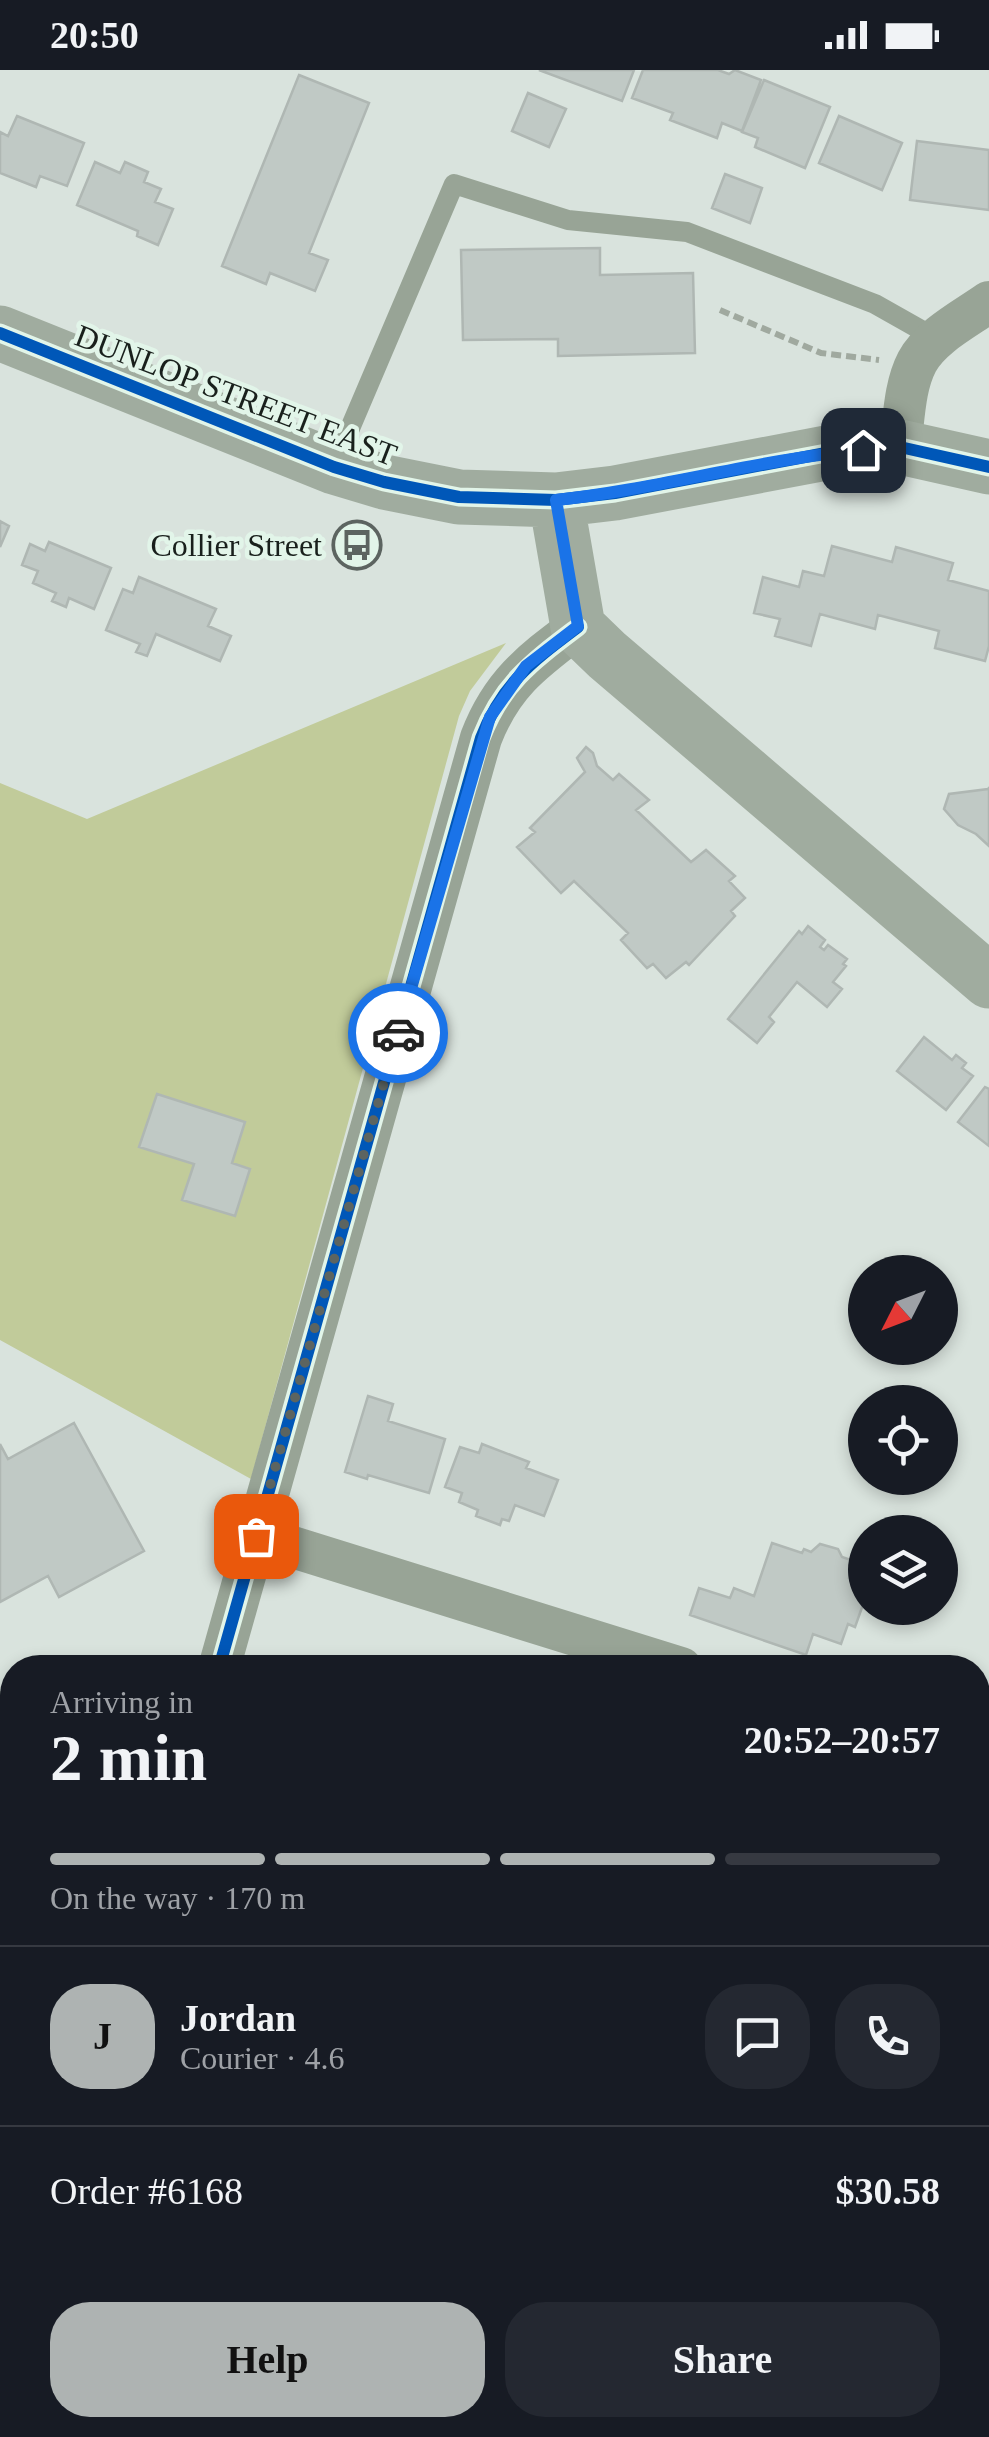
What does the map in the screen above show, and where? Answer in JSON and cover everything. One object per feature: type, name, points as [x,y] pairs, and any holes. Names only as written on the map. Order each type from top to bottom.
[{"type":"main road","name":"DUNLOP STREET EAST","points":[[0,333],[334,467],[384,482],[459,496],[556,500],[615,493],[826,453],[900,447],[989,467]]},
{"type":"main road","points":[[556,500],[578,626],[607,656],[989,980]]},
{"type":"street","points":[[900,447],[908,389],[918,361],[937,339],[989,302]]},
{"type":"street","points":[[223,1655],[481,738],[499,700],[526,666],[578,626]]},
{"type":"street","points":[[256,1536],[639,1655]]},
{"type":"lane","points":[[334,467],[454,184],[568,220],[687,232],[875,304],[937,339]]},
{"type":"path","points":[[720,310],[821,353],[879,360]]},
{"type":"green space","points":[[506,643],[470,691],[459,716],[251,1479],[0,1340],[0,783],[87,819]]},
{"type":"building","points":[[539,70],[634,70],[622,101]]},
{"type":"building","points":[[643,70],[718,70],[729,74],[735,70],[761,80],[742,131],[722,123],[717,138],[670,120],[673,113],[632,98]]},
{"type":"building","points":[[299,75],[369,103],[309,253],[328,260],[315,291],[270,273],[266,284],[222,266]]},
{"type":"building","points":[[764,80],[830,107],[805,168],[755,147],[758,138],[742,132]]},
{"type":"building","points":[[528,93],[566,109],[549,147],[512,131]]},
{"type":"building","points":[[17,116],[84,143],[67,186],[40,176],[36,187],[0,173],[0,132],[8,136]]},
{"type":"building","points":[[839,116],[902,143],[882,190],[819,163]]},
{"type":"building","points":[[917,141],[989,150],[989,210],[910,200]]},
{"type":"building","points":[[95,162],[120,173],[125,162],[148,172],[144,182],[161,189],[155,202],[173,209],[158,245],[137,236],[138,231],[77,205]]},
{"type":"building","points":[[725,174],[762,188],[750,223],[712,208]]},
{"type":"building","points":[[600,248],[600,275],[693,273],[695,353],[558,356],[558,339],[463,340],[461,250]]},
{"type":"building","points":[[0,521],[9,526],[0,547]]},
{"type":"building","points":[[49,542],[111,568],[94,609],[69,598],[66,607],[52,601],[56,593],[33,583],[38,571],[22,565],[30,544],[45,551]]},
{"type":"building","points":[[832,546],[892,562],[896,547],[953,563],[948,580],[989,591],[989,646],[985,661],[935,648],[939,631],[878,615],[875,629],[820,614],[811,646],[775,636],[780,619],[754,613],[763,577],[799,587],[803,571],[824,576]]},
{"type":"building","points":[[139,577],[216,609],[208,626],[231,636],[220,661],[156,634],[147,656],[136,652],[140,644],[106,630],[123,589],[133,593]]},
{"type":"building","points":[[586,747],[593,753],[597,766],[613,780],[619,774],[649,800],[636,810],[691,862],[706,850],[735,876],[729,881],[745,898],[731,911],[735,916],[689,965],[686,962],[666,978],[653,964],[647,968],[621,940],[628,933],[574,881],[561,893],[517,847],[535,832],[530,828],[585,772],[577,758]]},
{"type":"building","points":[[988,789],[989,846],[958,825],[944,809],[949,794]]},
{"type":"building","points":[[808,926],[825,940],[820,947],[824,950],[828,945],[847,959],[833,982],[842,989],[827,1007],[797,982],[769,1017],[774,1022],[757,1043],[728,1019],[799,931],[802,934]]},
{"type":"building","points":[[924,1037],[952,1060],[956,1055],[966,1063],[962,1068],[973,1076],[946,1110],[897,1071]]},
{"type":"building","points":[[985,1087],[989,1089],[989,1146],[958,1122]]},
{"type":"building","points":[[157,1094],[245,1122],[232,1163],[250,1169],[235,1216],[182,1200],[194,1164],[139,1147]]},
{"type":"building","points":[[368,1396],[393,1404],[388,1421],[445,1439],[429,1493],[345,1472]]},
{"type":"building","points":[[74,1423],[144,1551],[59,1597],[48,1576],[0,1602],[0,1444],[8,1459]]},
{"type":"building","points":[[482,1444],[529,1462],[526,1468],[558,1480],[544,1516],[515,1505],[509,1521],[502,1519],[500,1525],[476,1516],[478,1510],[459,1502],[462,1493],[445,1487],[460,1447],[479,1453]]},
{"type":"building","points":[[772,1543],[802,1553],[804,1549],[811,1552],[820,1544],[838,1549],[848,1559],[848,1624],[841,1644],[813,1634],[806,1655],[690,1615],[699,1588],[730,1598],[734,1588],[754,1596]]},
{"type":"cycle path","points":[[0,333],[334,467],[459,497],[556,500],[615,493],[826,453],[900,447],[989,467]]},
{"type":"cycle path","points":[[223,1655],[481,738],[509,688],[578,627]]},
{"type":"way so far","points":[[256,1536],[398,1033]]},
{"type":"place","name":"Collier Street","points":[[357,545]]},
{"type":"route","points":[[398,1033],[490,717],[526,666],[578,626],[556,500],[863,450]]}]
